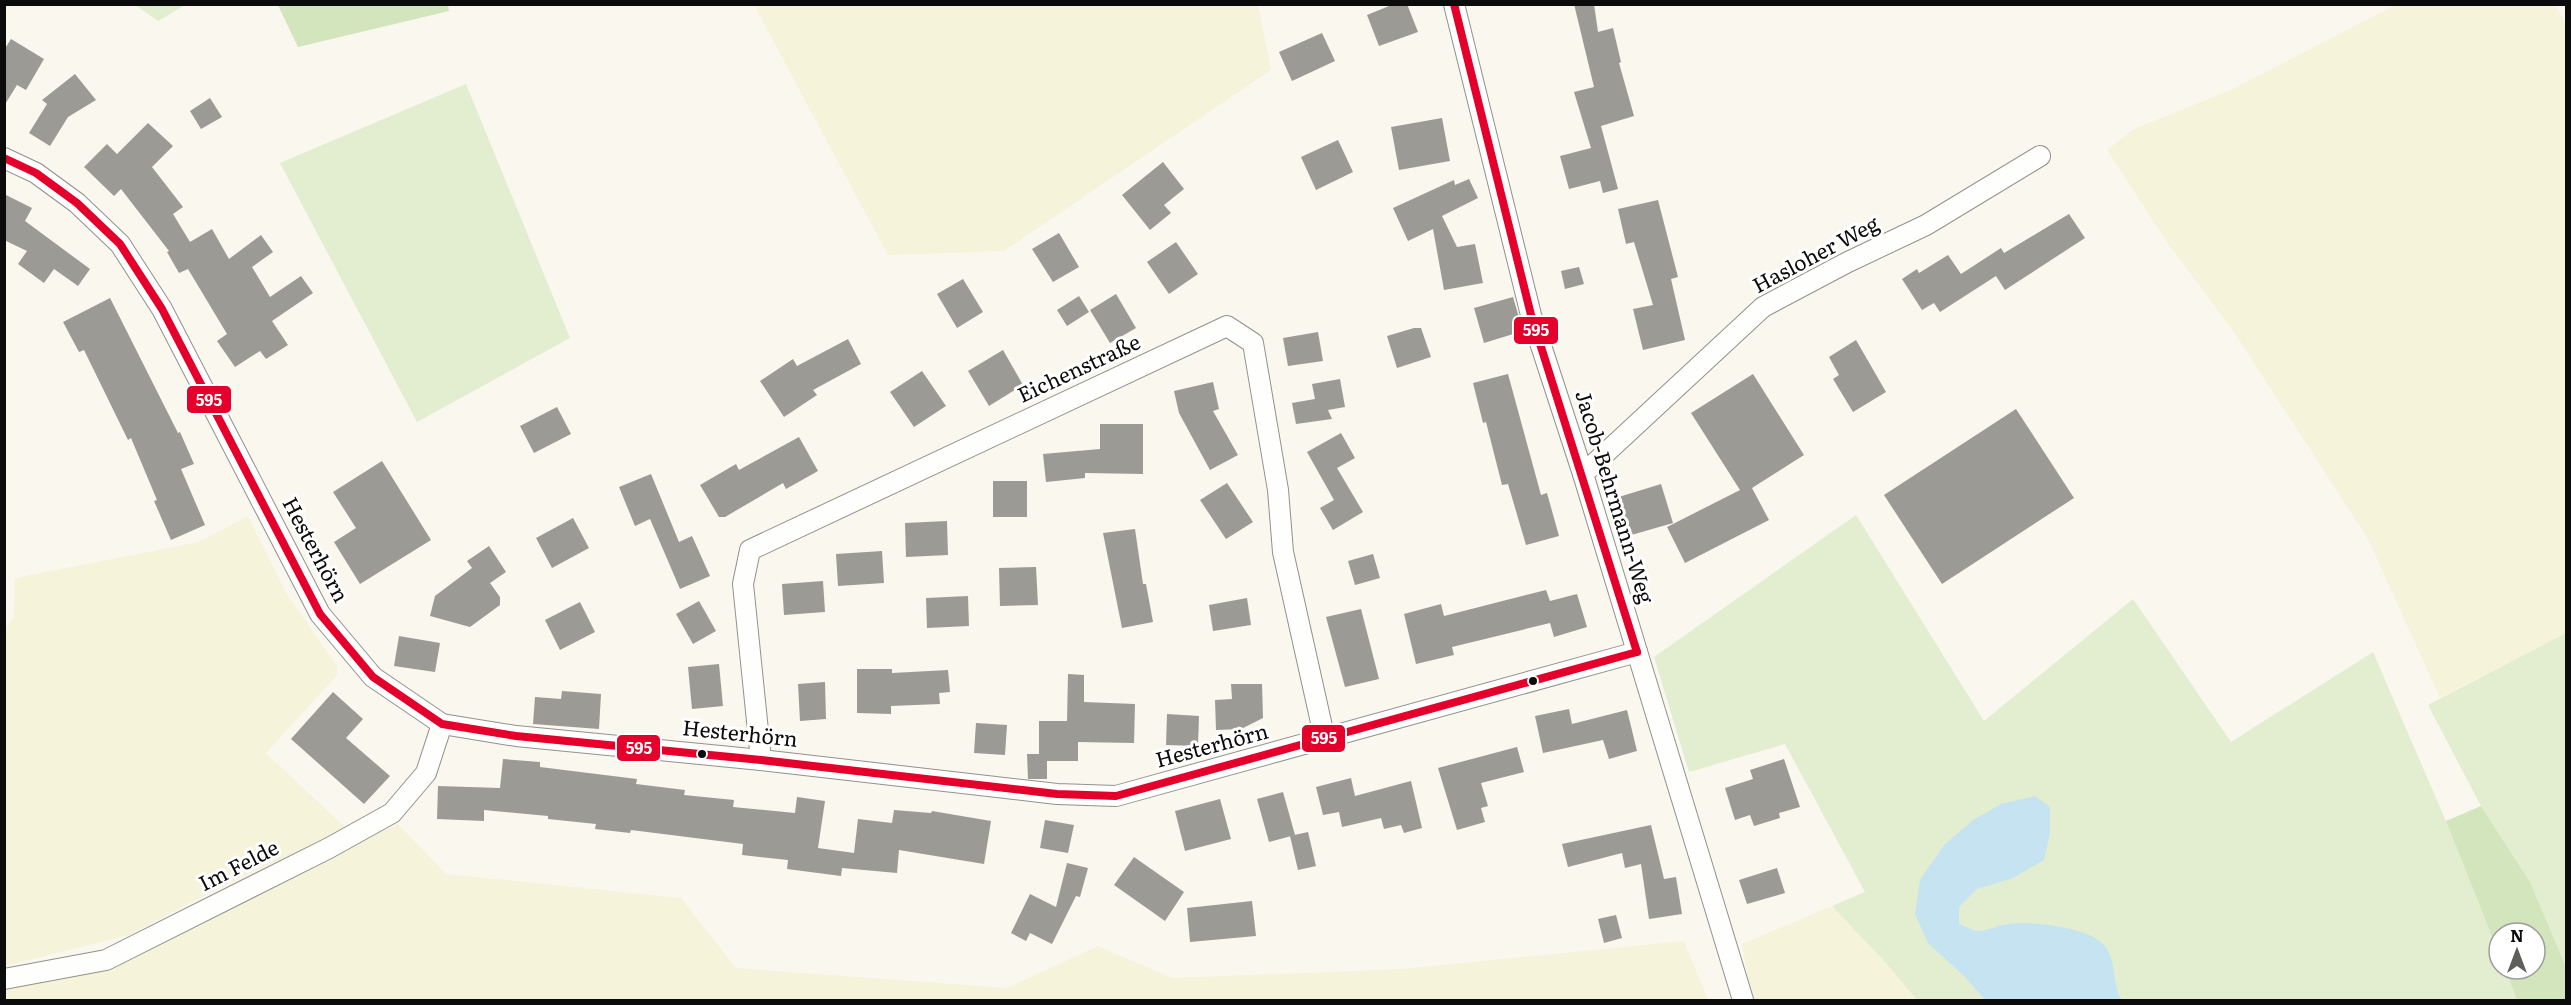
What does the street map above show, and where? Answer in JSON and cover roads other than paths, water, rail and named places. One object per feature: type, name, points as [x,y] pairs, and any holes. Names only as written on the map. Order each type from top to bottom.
[{"type":"street","name":"Jacob-Behrmann-Weg","points":[[1454,4],[1531,315],[1583,474],[1743,1000]]},
{"type":"street","name":"Hasloher Weg","points":[[1583,474],[1763,307],[1848,262],[1926,225],[2040,156]]},
{"type":"street","name":"Hesterhörn","points":[[4,158],[36,172],[77,202],[120,244],[162,309],[320,614],[373,677],[442,724],[516,736],[761,760],[1057,794],[1116,796],[1637,652]]},
{"type":"street","name":"Eichenstraße","points":[[761,760],[743,584],[750,550],[1227,326],[1253,343],[1278,490],[1283,552],[1325,740]]},
{"type":"street","name":"Im Felde","points":[[4,979],[106,960],[329,848],[392,813],[426,772],[442,724]]},
{"type":"water","points":[[2035,796],[2050,807],[2050,833],[2044,860],[2013,878],[1977,889],[1959,907],[1959,924],[1980,931],[2008,924],[2030,923],[2072,929],[2095,938],[2108,950],[2116,987],[2122,1000],[1985,1000],[1966,978],[1928,943],[1915,914],[1920,880],[1944,845],[1973,820],[2001,804]]}]
